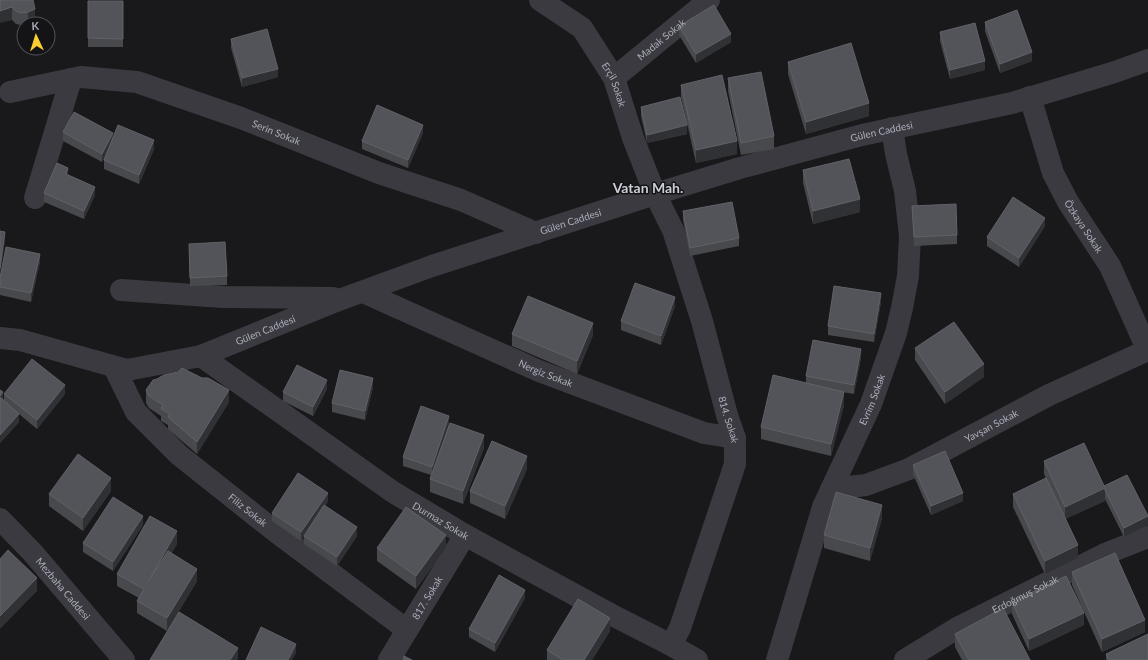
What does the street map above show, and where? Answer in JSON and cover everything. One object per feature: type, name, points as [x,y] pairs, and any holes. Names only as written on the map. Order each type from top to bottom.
[{"type":"street","name":"Erçil Sokak","points":[[540,0],[582,28],[614,78],[633,138],[655,194]]},
{"type":"street","name":"Madak Sokak","points":[[614,78],[709,0]]},
{"type":"street","name":"Gülen Caddesi","points":[[0,338],[20,340],[127,370],[201,356],[354,295],[432,266],[655,194],[854,137],[1012,103],[1115,72],[1148,60]]},
{"type":"street","name":"Serin Sokak","points":[[10,92],[81,77],[137,82],[241,118],[379,173],[461,200],[536,232]]},
{"type":"street","points":[[35,198],[71,79]]},
{"type":"street","name":"Özkaya Sokak","points":[[1030,97],[1053,172],[1068,202],[1110,266],[1148,351]]},
{"type":"street","name":"Evrim Sokak","points":[[778,660],[823,506],[871,404],[896,333],[908,276],[910,236],[905,191],[896,154],[892,128]]},
{"type":"street","name":"814. Sokak","points":[[655,194],[673,230],[702,321],[727,415],[735,438],[735,464],[680,628],[671,645]]},
{"type":"street","points":[[122,290],[223,296],[354,295]]},
{"type":"street","name":"Nergiz Sokak","points":[[354,295],[539,371],[704,433],[735,438]]},
{"type":"street","name":"Yavşan Sokak","points":[[831,489],[866,485],[909,469],[1049,395],[1148,351]]},
{"type":"street","name":"Durmaz Sokak","points":[[201,356],[393,492],[465,535],[697,660]]},
{"type":"street","name":"Filiz Sokak","points":[[114,367],[136,412],[179,455],[276,532],[408,630]]},
{"type":"street","name":"Mezbaha Caddesi","points":[[0,519],[13,547],[38,558],[124,660]]},
{"type":"street","name":"817. Sokak","points":[[390,660],[465,535]]},
{"type":"street","name":"Erdoğmuş Sokak","points":[[905,660],[959,627],[1105,554],[1148,537]]},
{"type":"building","points":[[0,0],[33,0],[35,9],[21,13],[12,7],[0,11]]},
{"type":"building","points":[[88,1],[123,1],[123,39],[88,38]]},
{"type":"building","points":[[714,5],[731,34],[696,54],[679,26]]},
{"type":"building","points":[[1017,10],[1032,52],[1000,64],[985,22]]},
{"type":"building","points":[[975,23],[985,61],[950,70],[940,32]]},
{"type":"building","points":[[267,29],[278,69],[242,78],[231,39]]},
{"type":"building","points":[[851,43],[869,103],[806,122],[788,62]]},
{"type":"building","points":[[761,72],[774,136],[741,143],[728,78]]},
{"type":"building","points":[[722,75],[737,141],[696,150],[681,85]]},
{"type":"building","points":[[680,97],[687,125],[647,135],[641,107]]},
{"type":"building","points":[[377,105],[423,125],[408,160],[362,141]]},
{"type":"building","points":[[74,112],[113,133],[102,154],[63,132]]},
{"type":"building","points":[[118,125],[154,140],[139,175],[104,160]]},
{"type":"building","points":[[849,159],[860,199],[813,211],[803,170]]},
{"type":"building","points":[[57,163],[68,168],[66,174],[95,187],[84,211],[44,193]]},
{"type":"building","points":[[1013,197],[1045,218],[1019,258],[987,237]]},
{"type":"building","points":[[732,202],[739,238],[690,248],[683,211]]},
{"type":"building","points":[[956,204],[957,235],[914,237],[912,206]]},
{"type":"building","points":[[0,231],[5,232],[0,268]]},
{"type":"building","points":[[225,242],[227,276],[190,278],[189,244]]},
{"type":"building","points":[[6,247],[40,254],[31,293],[0,287],[0,278]]},
{"type":"building","points":[[635,283],[675,297],[661,336],[621,321]]},
{"type":"building","points":[[834,286],[881,293],[874,334],[828,326]]},
{"type":"building","points":[[528,296],[593,323],[577,361],[512,334]]},
{"type":"building","points":[[954,322],[984,364],[945,392],[915,348]]},
{"type":"building","points":[[813,340],[861,349],[854,385],[806,376]]},
{"type":"building","points":[[32,359],[65,385],[37,420],[4,394]]},
{"type":"building","points":[[297,365],[327,380],[313,407],[283,392]]},
{"type":"building","points":[[182,368],[202,378],[208,378],[229,390],[197,442],[168,417],[170,414],[161,409],[163,405],[149,396],[146,390],[153,380],[164,375],[178,372]]},
{"type":"building","points":[[340,370],[373,378],[365,411],[332,403]]},
{"type":"building","points":[[773,375],[844,392],[831,444],[761,427]]},
{"type":"building","points":[[0,397],[19,414],[0,435]]},
{"type":"building","points":[[421,406],[449,416],[432,467],[403,457]]},
{"type":"building","points":[[450,423],[484,435],[463,491],[430,479]]},
{"type":"building","points":[[492,441],[527,456],[505,506],[470,491]]},
{"type":"building","points":[[1084,443],[1105,488],[1065,507],[1044,461]]},
{"type":"building","points":[[945,451],[963,493],[931,506],[913,465]]},
{"type":"building","points":[[78,454],[111,478],[83,518],[49,494]]},
{"type":"building","points":[[298,473],[328,493],[301,532],[272,513]]},
{"type":"building","points":[[1127,475],[1148,516],[1124,528],[1104,486]]},
{"type":"building","points":[[1046,478],[1078,545],[1045,561],[1013,494]]},
{"type":"building","points":[[836,492],[882,505],[870,548],[824,535]]},
{"type":"building","points":[[113,497],[143,516],[113,562],[83,543]]},
{"type":"building","points":[[324,505],[357,527],[337,557],[304,536]]},
{"type":"building","points":[[406,507],[446,535],[416,576],[377,548]]},
{"type":"building","points":[[150,516],[177,531],[149,580],[168,551],[197,569],[167,618],[137,601],[144,589],[117,574]]},
{"type":"building","points":[[8,550],[37,578],[0,616],[0,559]]},
{"type":"building","points":[[1115,553],[1145,620],[1102,639],[1072,572]]},
{"type":"building","points":[[499,575],[525,590],[495,643],[469,629]]},
{"type":"building","points":[[1066,576],[1084,613],[1029,639],[1012,602]]},
{"type":"building","points":[[578,599],[610,618],[584,660],[563,660],[547,650]]},
{"type":"building","points":[[1003,608],[1030,660],[969,660],[955,634]]},
{"type":"building","points":[[179,612],[238,648],[230,660],[150,660]]},
{"type":"building","points":[[261,627],[296,644],[288,660],[246,660]]},
{"type":"building","points":[[1148,634],[1148,660],[1109,660],[1106,654]]},
{"type":"building","points":[[404,656],[412,660],[403,660]]},
{"type":"district","name":"Vatan Mah.","points":[[648,188]]}]
